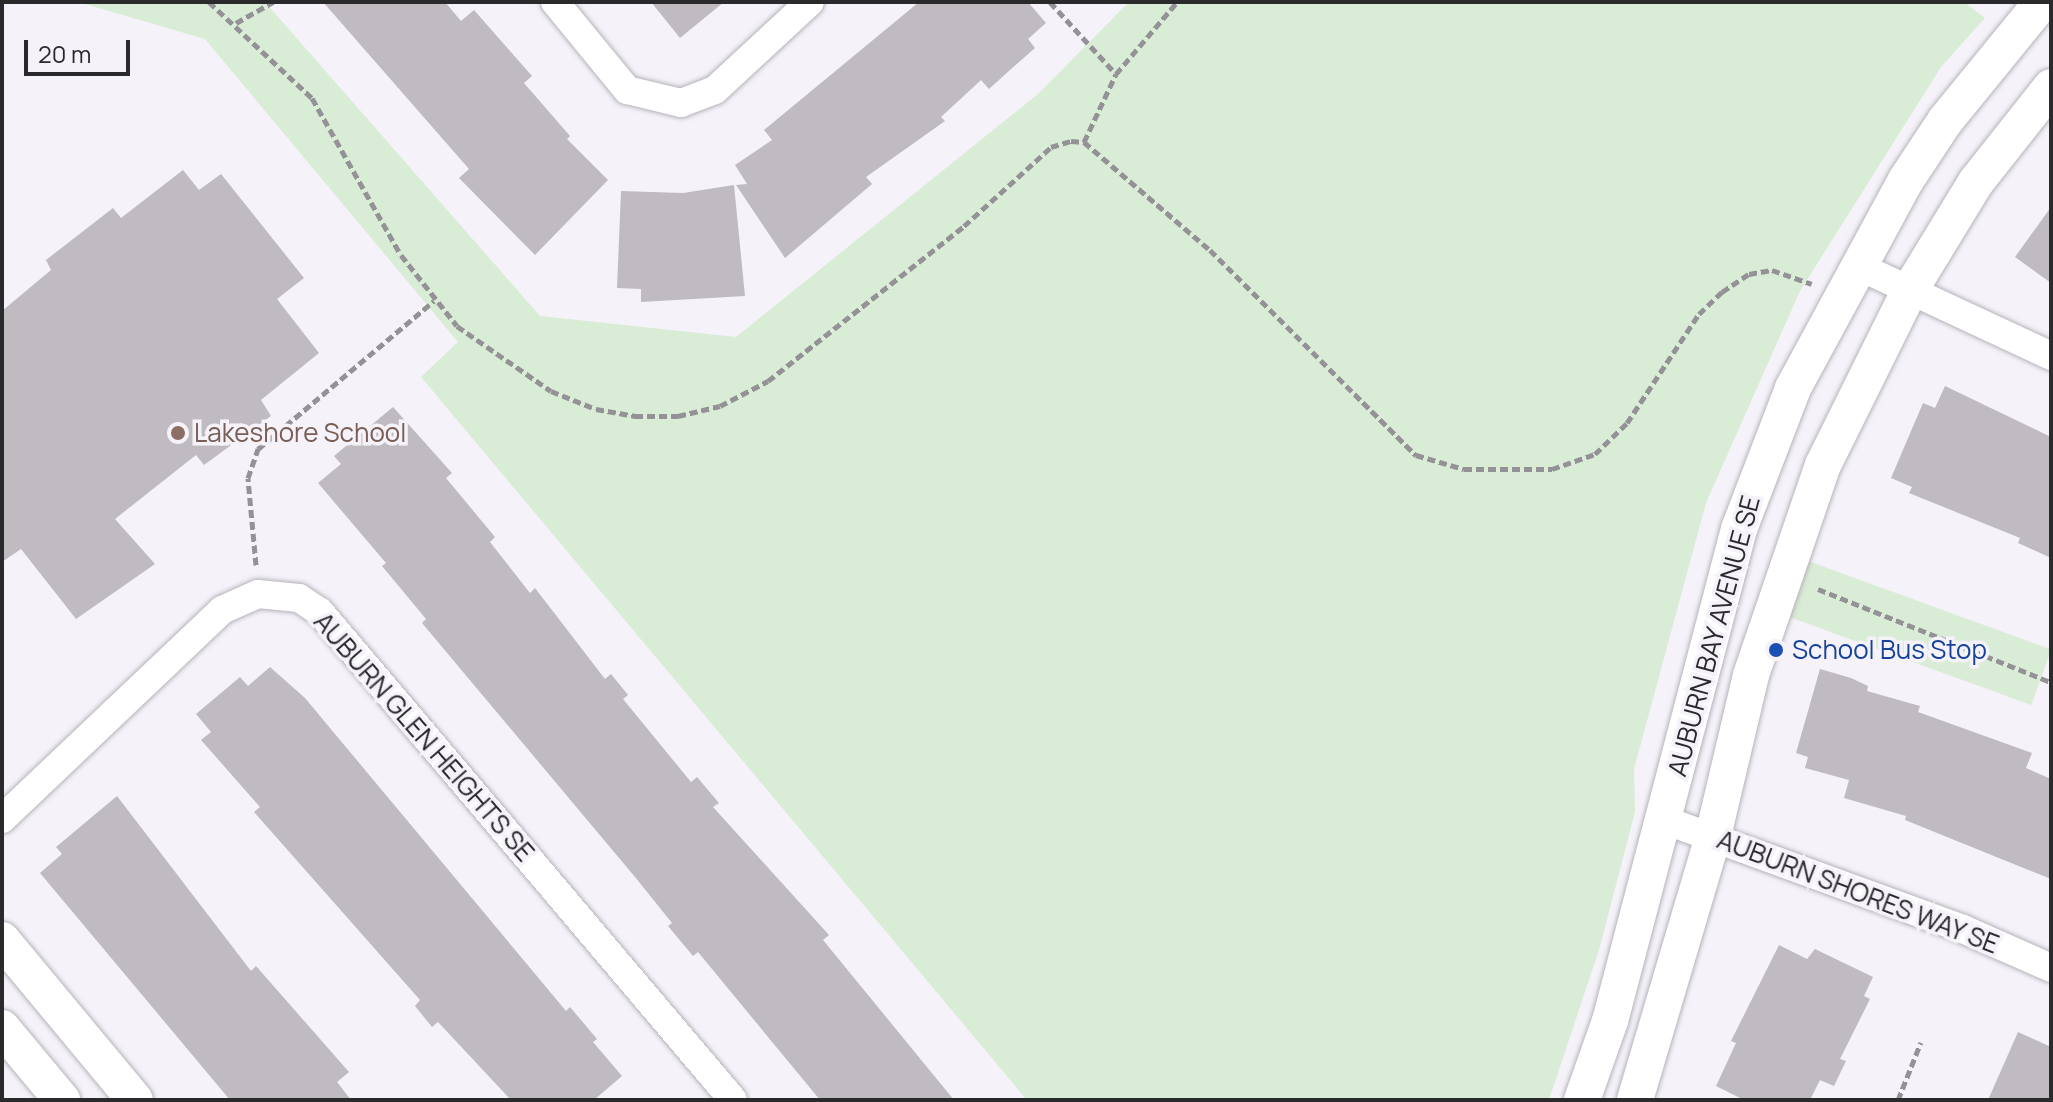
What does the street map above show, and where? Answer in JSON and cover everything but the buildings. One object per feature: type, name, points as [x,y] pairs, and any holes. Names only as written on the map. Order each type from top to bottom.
[{"type":"street","points":[[555,2],[627,90],[681,103],[715,90],[810,2]]},
{"type":"street","name":"AUBURN BAY AVENUE SE","points":[[1582,1100],[1610,1021],[1739,529],[1793,388],[1856,265],[1945,121],[2042,2]]},
{"type":"street","name":"AUBURN BAY AVENUE SE","points":[[1635,1100],[1713,836],[1751,675],[1797,534],[1853,397],[1910,290],[1976,182],[2051,87]]},
{"type":"street","points":[[1856,265],[2051,356]]},
{"type":"street","name":"AUBURN GLEN HEIGHTS SE","points":[[2,819],[222,610],[258,594],[299,598],[320,612],[733,1100]]},
{"type":"street","name":"AUBURN SHORES WAY SE","points":[[1664,820],[1963,929],[2051,968]]},
{"type":"street","points":[[2,940],[135,1100]]},
{"type":"street","points":[[2,1028],[62,1100]]},
{"type":"path","points":[[209,2],[236,23],[312,98],[394,243],[434,301],[509,366],[596,409],[678,416],[720,406],[768,381],[964,226],[1051,147],[1084,142],[1210,250],[1416,455],[1464,469],[1552,469],[1595,454],[1627,423],[1690,326],[1722,292],[1749,274],[1772,270],[1817,287]]},
{"type":"path","points":[[236,23],[273,2]]},
{"type":"path","points":[[1050,2],[1116,74]]},
{"type":"path","points":[[1084,142],[1116,74],[1177,2]]},
{"type":"path","points":[[258,594],[248,478],[258,449],[434,301]]},
{"type":"path","points":[[1814,587],[2051,682]]},
{"type":"path","points":[[1898,1100],[1921,1042]]},
{"type":"green space","points":[[78,2],[265,2],[540,316],[736,337],[1038,94],[1129,2],[1964,2],[1985,18],[1941,67],[1800,291],[1706,503],[1634,769],[1635,812],[1599,950],[1549,1100],[1027,1100],[421,377],[458,342],[205,39]]},
{"type":"green space","points":[[1808,561],[2051,649],[2031,705],[1788,616]]},
{"type":"place","name":"Lakeshore School","points":[[178,433]]},
{"type":"place","name":"School Bus Stop","points":[[1776,650]]}]
